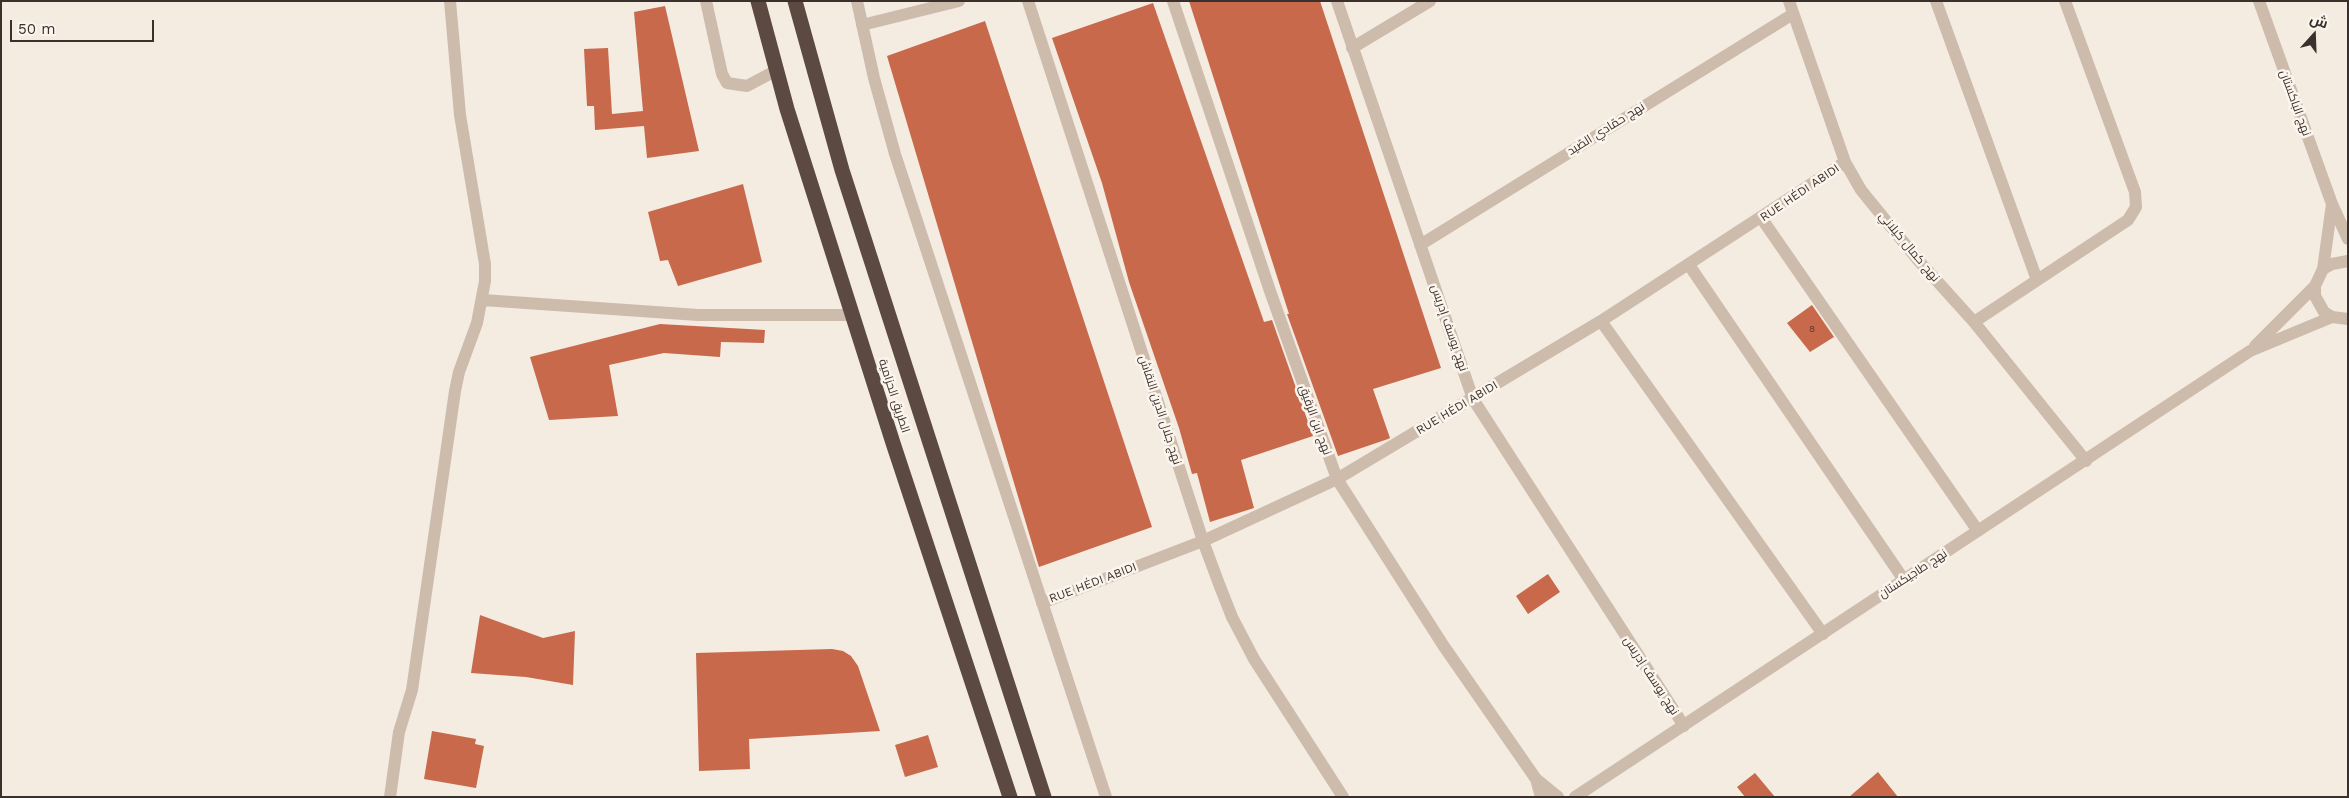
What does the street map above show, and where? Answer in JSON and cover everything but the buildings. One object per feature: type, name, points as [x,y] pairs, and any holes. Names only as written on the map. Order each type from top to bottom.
[{"type":"highway","name":"الطريق الحزامية","points":[[758,1],[777,70],[853,315],[1010,797]]},
{"type":"highway","name":"الطريق الحزامية","points":[[795,1],[842,170],[1044,797]]},
{"type":"street","points":[[390,797],[399,732],[412,690],[455,392],[459,372],[483,300],[485,264],[460,115],[450,1]]},
{"type":"street","points":[[706,1],[722,74],[727,83],[747,86],[777,70]]},
{"type":"street","points":[[857,1],[895,154],[1106,797]]},
{"type":"street","points":[[862,25],[959,1]]},
{"type":"street","name":"نهج جلال الدين النقاش","points":[[1028,1],[1203,541],[1232,617],[1254,659],[1343,797]]},
{"type":"street","name":"نهج ابن الرقيق","points":[[1174,1],[1270,291],[1337,479],[1443,645],[1536,779],[1541,797]]},
{"type":"street","name":"نهج يوسف إدريس","points":[[1337,1],[1473,399],[1684,726]]},
{"type":"street","points":[[1352,48],[1430,1]]},
{"type":"street","points":[[1936,1],[2037,280]]},
{"type":"street","points":[[1974,322],[2128,220],[2136,207],[2135,192],[2065,1]]},
{"type":"street","name":"نهج الباكستان","points":[[2259,1],[2332,204],[2348,239]]},
{"type":"street","name":"نهج كمال كيلاني","points":[[1791,8],[1846,162],[1861,190],[1886,222],[1974,322],[2086,460]]},
{"type":"street","name":"نهج حمّادي الصّيد","points":[[1420,245],[1791,8]]},
{"type":"street","name":"RUE HÉDI ABIDI","points":[[1042,603],[1203,541],[1337,479],[1600,321],[1762,219],[1846,162]]},
{"type":"street","name":"نهج الباكستان","points":[[2324,269],[2332,204]]},
{"type":"street","points":[[1762,219],[1978,531]]},
{"type":"street","points":[[2250,351],[2315,286],[2324,269],[2332,264],[2348,262]]},
{"type":"street","points":[[1689,265],[1904,580]]},
{"type":"street","points":[[2315,286],[2318,305],[2332,318]]},
{"type":"street","points":[[483,300],[698,315],[853,315]]},
{"type":"street","points":[[2250,351],[2332,318],[2348,319]]},
{"type":"street","points":[[1600,321],[1822,634]]},
{"type":"street","name":"نهج طاجيكستان","points":[[1575,797],[2250,351]]},
{"type":"street","points":[[1536,779],[1558,797]]}]
